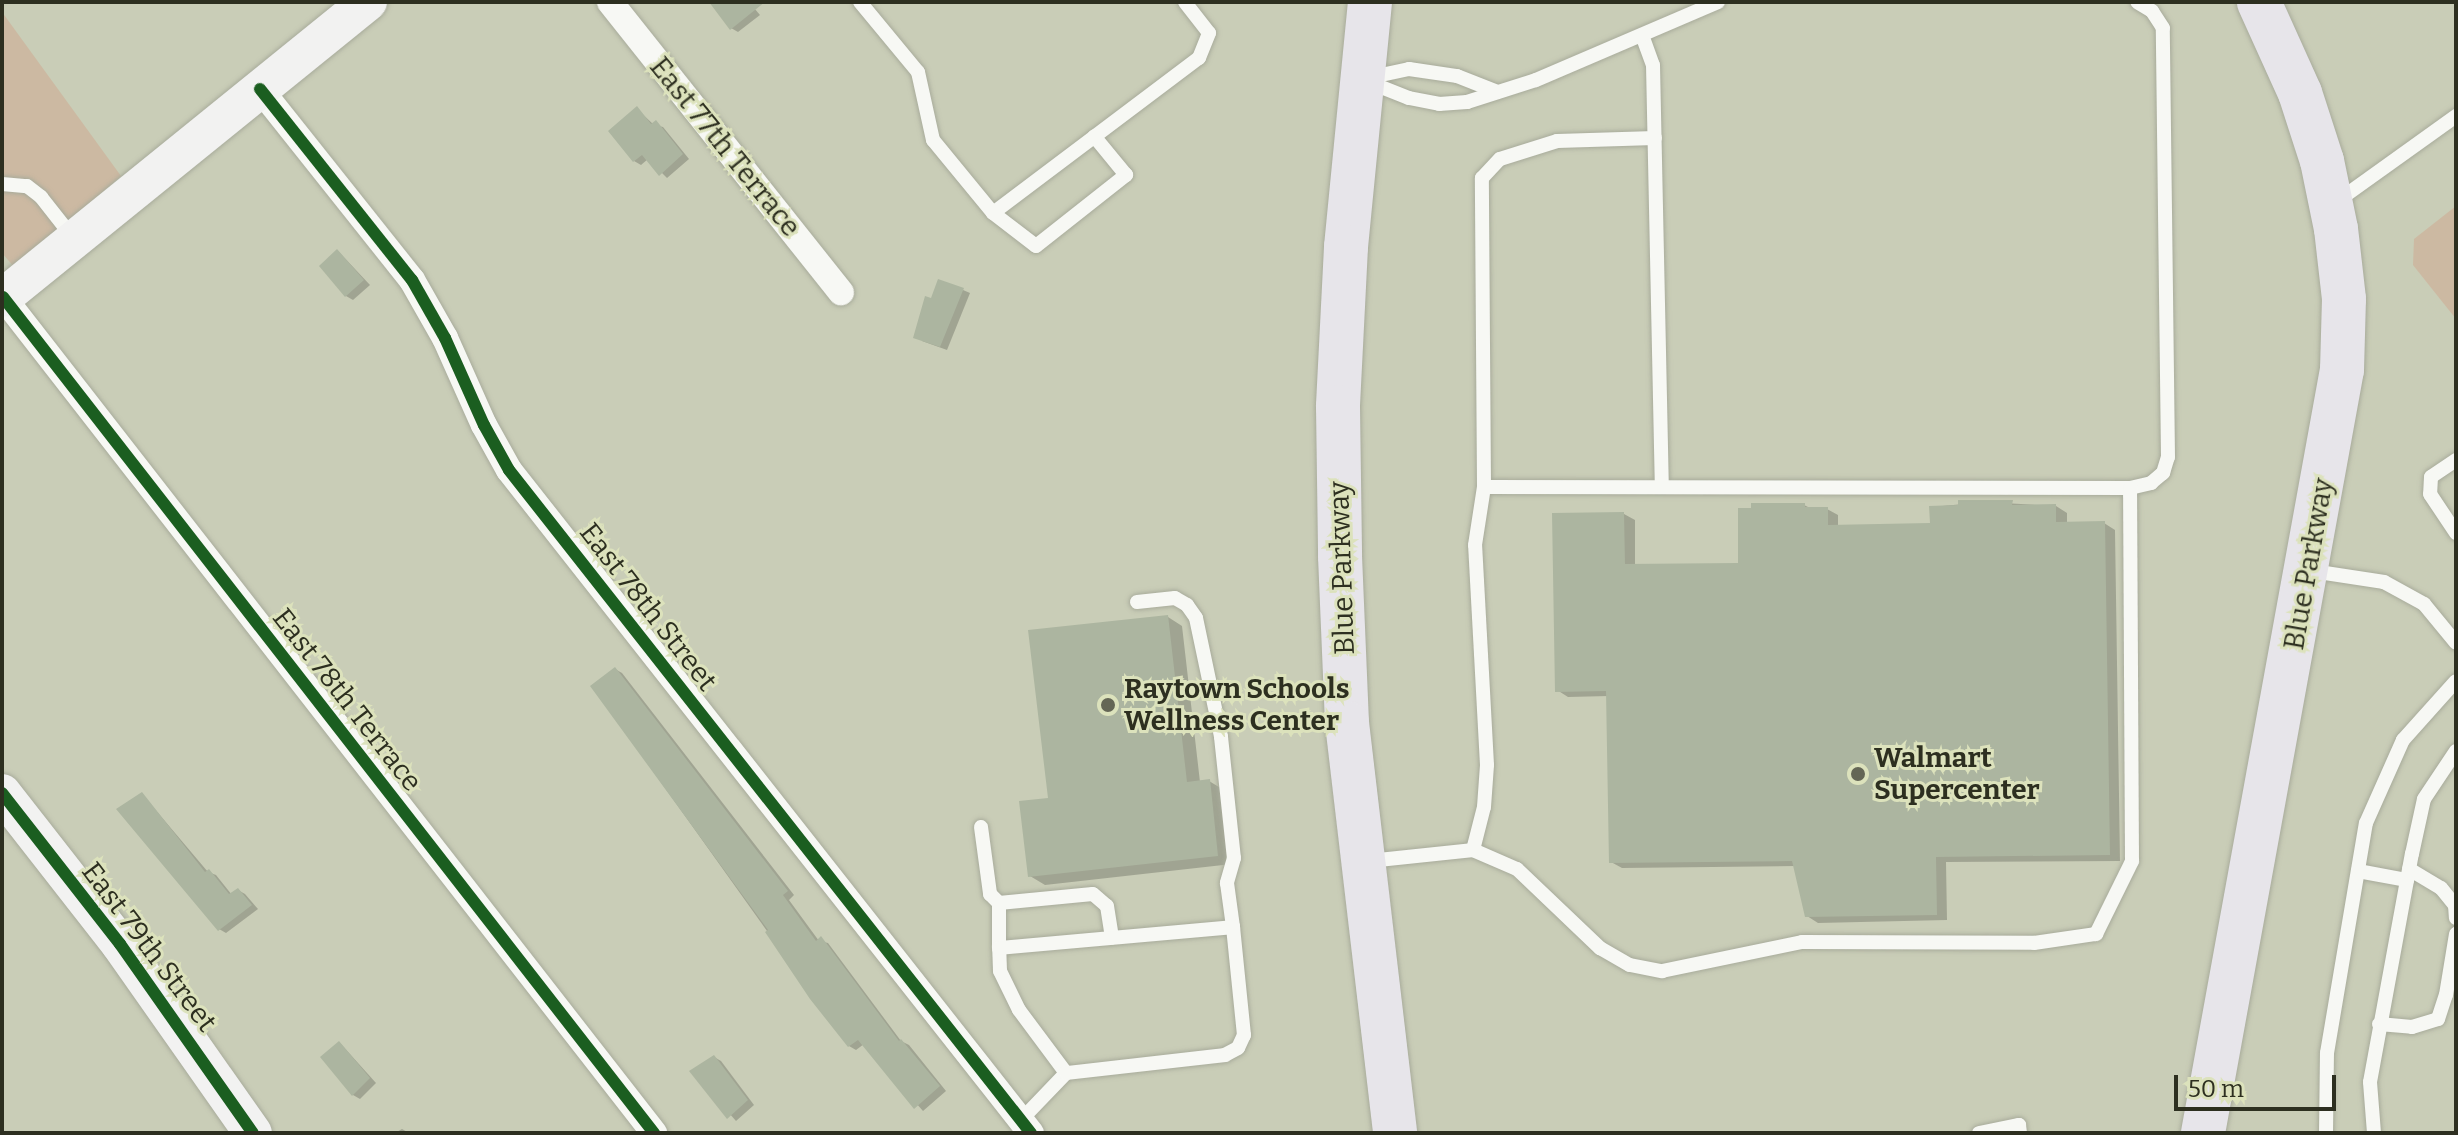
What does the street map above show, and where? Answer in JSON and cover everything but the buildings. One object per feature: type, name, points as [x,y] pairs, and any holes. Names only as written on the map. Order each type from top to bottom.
[{"type":"highway","name":"Blue Parkway","points":[[1370,2],[1360,79],[1338,407],[1346,708],[1361,862],[1395,1133]]},
{"type":"highway","name":"Blue Parkway","points":[[2203,1133],[2342,370],[2344,299],[2322,161],[2300,93],[2259,2]]},
{"type":"main road","points":[[2,298],[368,2]]},
{"type":"main road","name":"East 79th Street","points":[[2,793],[120,944],[253,1133]]},
{"type":"street","name":"East 77th Terrace","points":[[610,2],[841,292]]},
{"type":"street","name":"East 78th Street","points":[[260,89],[412,280],[445,338],[484,425],[509,470],[1026,1126]]},
{"type":"street","name":"East 78th Terrace","points":[[2,298],[654,1133]]},
{"type":"lane","points":[[860,2],[918,72],[933,140],[993,213],[1036,246],[1126,175],[1094,136]]},
{"type":"lane","points":[[993,213],[1199,58],[1209,33],[1185,2]]},
{"type":"lane","points":[[1360,79],[1409,98],[1439,104],[1467,102],[1536,80],[1718,2]]},
{"type":"lane","points":[[1484,487],[2130,488],[2151,483],[2163,473],[2168,457],[2163,28],[2152,11],[2137,2]]},
{"type":"lane","points":[[1642,35],[1653,65],[1662,485]]},
{"type":"lane","points":[[1360,79],[1409,69],[1457,76],[1495,91]]},
{"type":"lane","points":[[2331,205],[2456,116]]},
{"type":"lane","points":[[1473,850],[1484,807],[1487,765],[1475,545],[1484,487],[1482,178],[1500,159],[1557,141],[1655,138]]},
{"type":"lane","points":[[2,184],[27,186],[41,197],[75,239]]},
{"type":"lane","points":[[2456,460],[2431,477],[2430,494],[2456,533]]},
{"type":"lane","points":[[1361,862],[1473,850],[1517,869],[1600,948],[1630,965],[1662,971],[1802,942],[2034,943],[2096,934],[2132,861],[2130,488]]},
{"type":"lane","points":[[2308,570],[2384,582],[2424,604],[2456,643]]},
{"type":"lane","points":[[1026,1126],[1066,1073],[1225,1055],[1238,1048],[1244,1035],[1227,883],[1234,858],[1221,737],[1196,618],[1187,605],[1175,598],[1137,602]]},
{"type":"lane","points":[[2326,1133],[2327,1053],[2366,823],[2403,740],[2456,681]]},
{"type":"lane","points":[[2374,1133],[2370,1082],[2424,799],[2456,751]]},
{"type":"lane","points":[[981,827],[990,894],[999,903],[1000,971],[1019,1010],[1066,1073]]},
{"type":"lane","points":[[2358,871],[2408,874],[2441,888],[2455,905],[2456,918]]},
{"type":"lane","points":[[999,903],[1093,894],[1107,906],[1112,938]]},
{"type":"lane","points":[[999,948],[1233,927]]},
{"type":"lane","points":[[2379,1024],[2412,1027],[2438,1019],[2446,995],[2456,934]]},
{"type":"lane","points":[[1979,1133],[2019,1125],[2020,1133]]},
{"type":"shaded area","points":[[2,12],[121,176],[15,268],[2,253]]},
{"type":"shaded area","points":[[2456,206],[2456,319],[2413,265],[2414,239]]},
{"type":"cycle path","points":[[260,89],[412,280],[445,338],[484,425],[509,470],[1031,1133]]},
{"type":"cycle path","points":[[3,297],[654,1133]]},
{"type":"cycle path","points":[[2,793],[120,944],[253,1133]]},
{"type":"place","name":"Raytown Schools Wellness Center","points":[[1108,705]]},
{"type":"place","name":"Walmart Supercenter","points":[[1858,774]]}]
